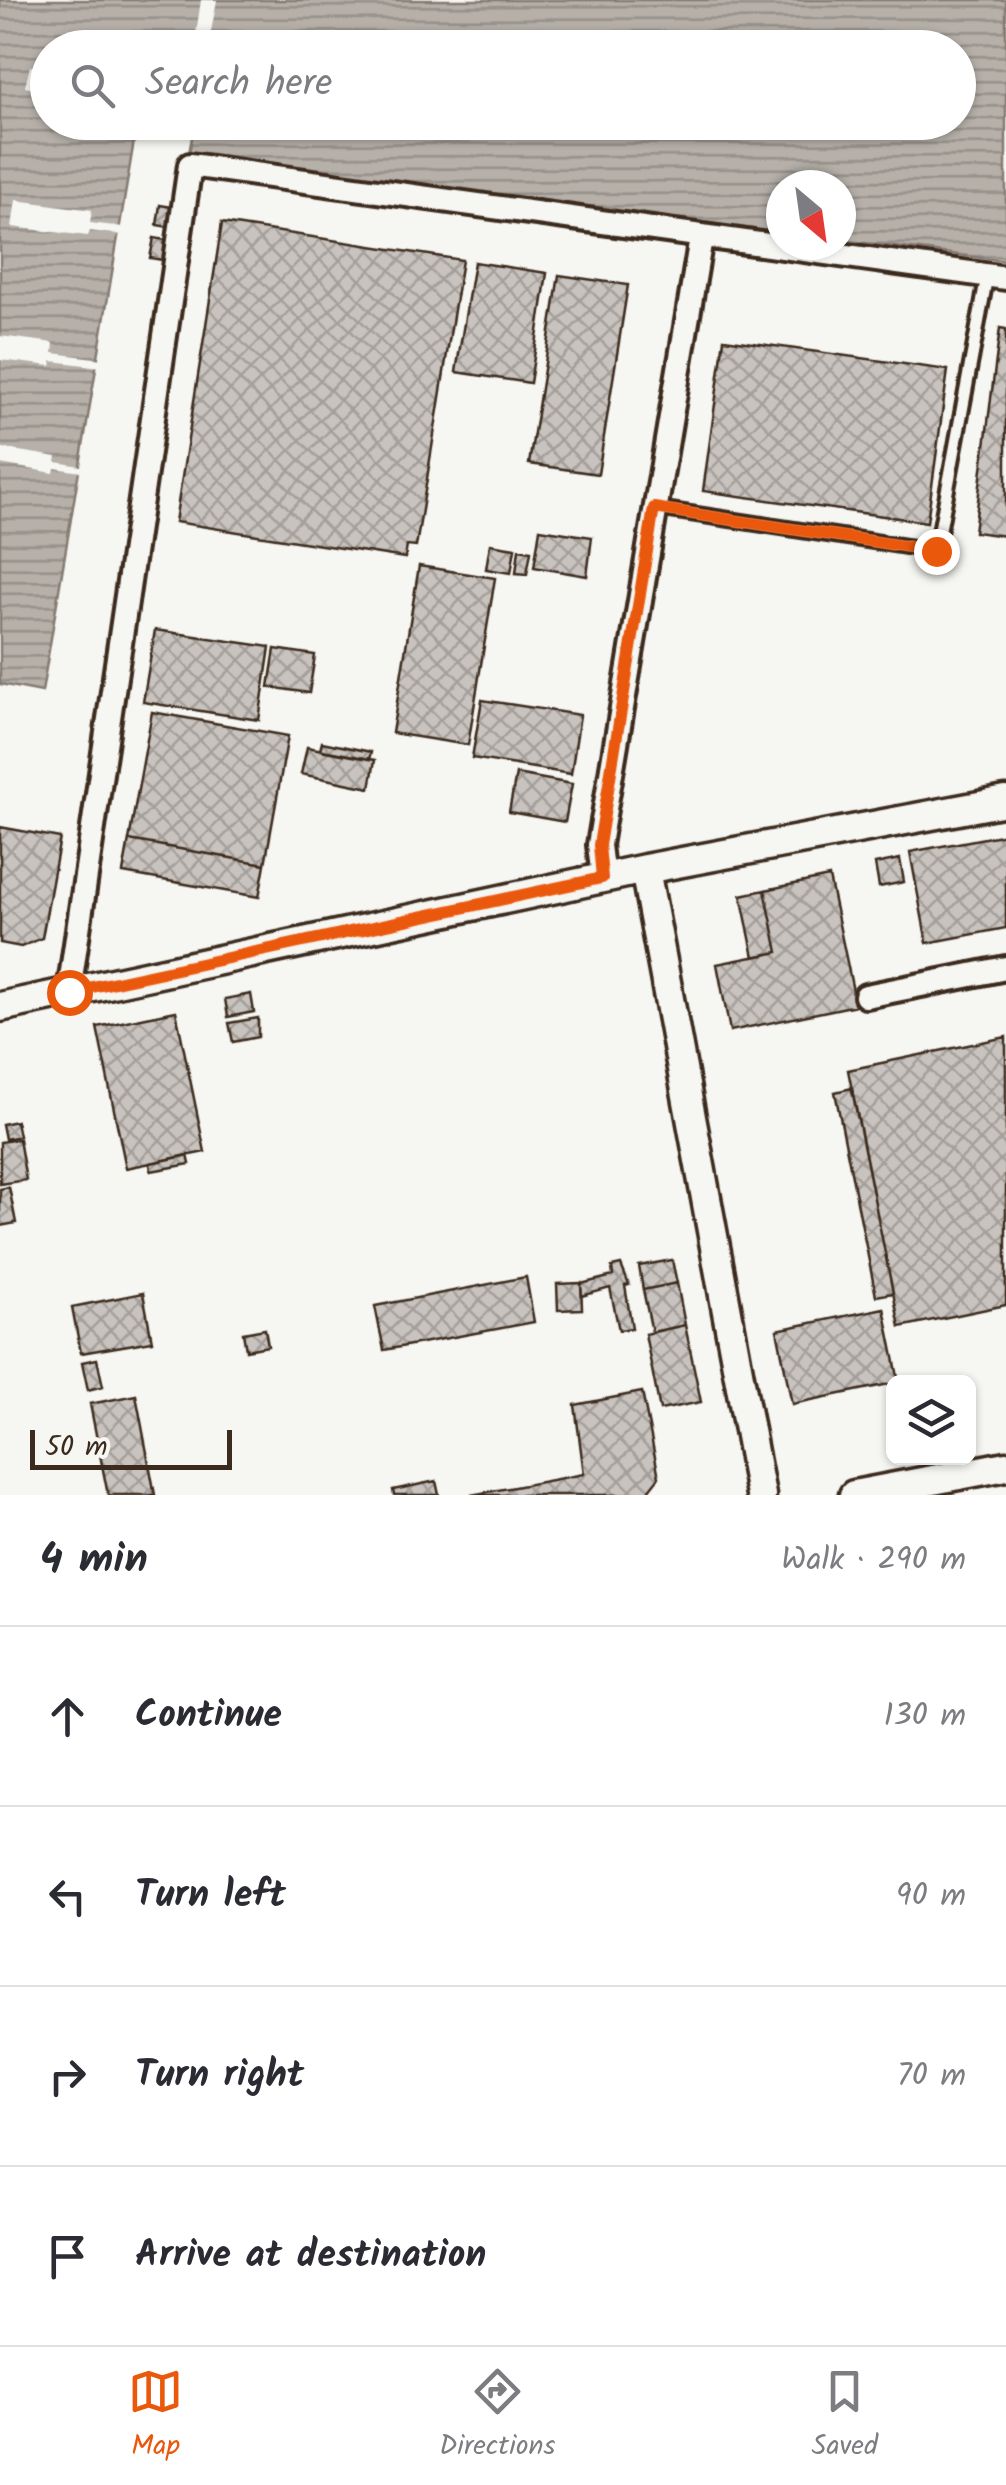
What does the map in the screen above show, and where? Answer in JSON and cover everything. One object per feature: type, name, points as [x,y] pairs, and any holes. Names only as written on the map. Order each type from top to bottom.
[{"type":"street","points":[[69,992],[190,165],[996,277]]},
{"type":"street","points":[[602,878],[599,845],[701,238]]},
{"type":"street","points":[[0,1007],[646,868],[1006,801]]},
{"type":"street","points":[[646,868],[761,1495]]},
{"type":"street","points":[[866,996],[1006,968]]},
{"type":"street","points":[[854,1495],[1006,1466]]},
{"type":"lane","points":[[654,508],[936,551],[996,277]]},
{"type":"shaded area","points":[[0,0],[1006,0],[1006,261],[856,242],[856,170],[766,170],[766,231],[189,153],[192,140],[976,140],[976,30],[30,30],[30,140],[134,140],[42,692],[0,684]]},
{"type":"pier","points":[[201,0],[217,0],[211,30],[197,30]]},
{"type":"pier","points":[[16,200],[92,210],[90,223],[123,227],[122,235],[90,231],[88,236],[12,227]]},
{"type":"pier","points":[[0,336],[54,343],[53,353],[102,359],[101,367],[0,360]]},
{"type":"pier","points":[[0,448],[57,457],[56,462],[81,466],[81,472],[55,468],[54,473],[0,464]]},
{"type":"building","points":[[160,205],[172,207],[169,227],[157,225]]},
{"type":"building","points":[[222,223],[462,260],[416,547],[407,546],[405,558],[175,522]]},
{"type":"building","points":[[154,238],[166,240],[163,260],[150,258]]},
{"type":"building","points":[[474,262],[547,273],[530,383],[456,372]]},
{"type":"building","points":[[559,275],[628,285],[598,474],[529,464]]},
{"type":"building","points":[[1000,328],[1006,329],[1006,536],[974,532]]},
{"type":"building","points":[[724,339],[948,370],[927,522],[703,491]]},
{"type":"building","points":[[540,529],[592,537],[587,576],[534,567]]},
{"type":"building","points":[[490,544],[515,548],[511,573],[486,569]]},
{"type":"building","points":[[519,549],[531,551],[527,574],[516,573]]},
{"type":"building","points":[[419,566],[495,578],[468,745],[392,733]]},
{"type":"building","points":[[155,630],[270,647],[259,720],[143,702]]},
{"type":"building","points":[[275,649],[315,655],[309,693],[269,687]]},
{"type":"building","points":[[482,700],[580,715],[571,774],[472,758]]},
{"type":"building","points":[[152,712],[288,736],[265,864],[129,840]]},
{"type":"building","points":[[322,742],[371,752],[369,759],[320,750]]},
{"type":"building","points":[[307,747],[375,760],[370,788],[301,774]]},
{"type":"building","points":[[516,774],[572,784],[565,822],[509,812]]},
{"type":"building","points":[[0,827],[60,838],[42,938],[21,947],[0,943]]},
{"type":"building","points":[[1006,834],[1006,928],[927,943],[910,852]]},
{"type":"building","points":[[129,840],[265,864],[259,897],[123,873]]},
{"type":"building","points":[[900,859],[904,882],[879,887],[875,864]]},
{"type":"building","points":[[829,877],[856,1005],[730,1031],[717,964],[778,952],[765,890]]},
{"type":"building","points":[[765,890],[778,952],[754,957],[741,895]]},
{"type":"building","points":[[251,994],[254,1012],[228,1017],[225,999]]},
{"type":"building","points":[[176,1011],[205,1152],[126,1168],[97,1027]]},
{"type":"building","points":[[258,1018],[258,1037],[233,1042],[229,1023]]},
{"type":"building","points":[[1006,1037],[1006,1305],[900,1327],[848,1070]]},
{"type":"building","points":[[852,1088],[893,1293],[876,1296],[835,1092]]},
{"type":"building","points":[[16,1121],[19,1136],[5,1139],[2,1124]]},
{"type":"building","points":[[19,1139],[26,1180],[0,1184],[0,1142]]},
{"type":"building","points":[[188,1155],[190,1164],[151,1171],[150,1163]]},
{"type":"building","points":[[9,1187],[16,1223],[0,1226],[0,1189]]},
{"type":"building","points":[[672,1260],[677,1283],[643,1290],[639,1266]]},
{"type":"building","points":[[621,1265],[629,1285],[625,1286],[632,1328],[619,1330],[610,1288],[582,1296],[581,1284],[613,1276],[612,1267]]},
{"type":"building","points":[[526,1277],[534,1322],[384,1350],[375,1306]]},
{"type":"building","points":[[581,1283],[582,1309],[558,1310],[557,1284]]},
{"type":"building","points":[[677,1283],[685,1325],[652,1332],[643,1290]]},
{"type":"building","points":[[143,1293],[152,1341],[81,1353],[72,1307]]},
{"type":"building","points":[[884,1308],[898,1375],[886,1375],[886,1385],[792,1404],[777,1330]]},
{"type":"building","points":[[685,1325],[701,1402],[660,1410],[645,1334]]},
{"type":"building","points":[[265,1329],[268,1346],[246,1350],[243,1333]]},
{"type":"building","points":[[97,1359],[103,1386],[88,1390],[82,1362]]},
{"type":"building","points":[[642,1392],[659,1477],[645,1495],[471,1495],[584,1474],[575,1405]]},
{"type":"building","points":[[136,1395],[155,1495],[108,1495],[90,1404]]},
{"type":"building","points":[[436,1481],[439,1495],[394,1495],[393,1490]]},
{"type":"route","points":[[69,992],[602,878],[599,845],[654,508],[936,551]]}]
